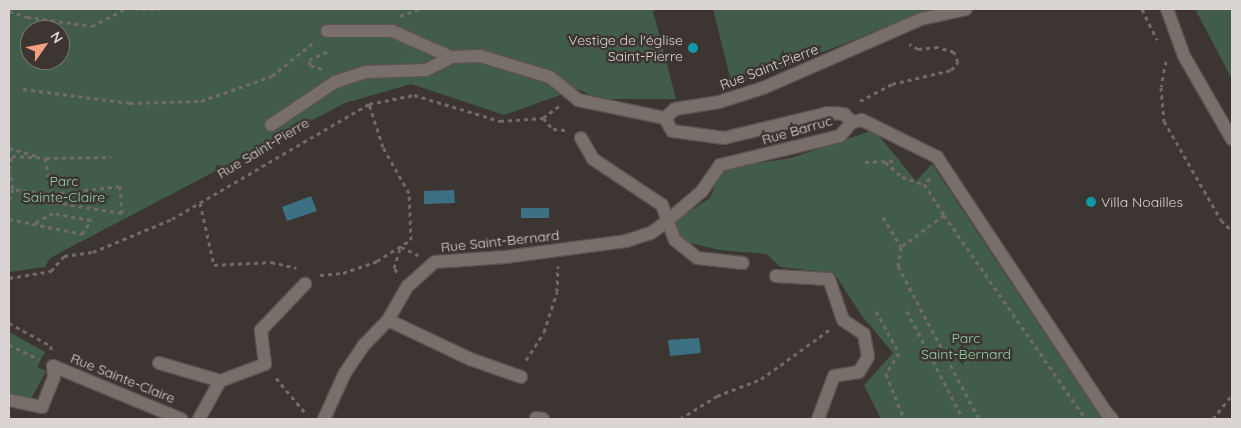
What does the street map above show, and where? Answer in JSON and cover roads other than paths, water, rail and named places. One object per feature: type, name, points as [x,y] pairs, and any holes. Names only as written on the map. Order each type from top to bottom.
[{"type":"street","name":"Rue Saint-Pierre","points":[[665,118],[675,109],[719,102],[763,88],[921,19],[966,9]]},
{"type":"street","points":[[1167,9],[1184,56],[1232,139]]},
{"type":"street","points":[[327,31],[392,31],[451,57]]},
{"type":"street","points":[[271,125],[335,82],[366,72],[426,70],[451,57],[480,56],[550,77],[578,100],[665,118]]},
{"type":"street","name":"Rue Barruc","points":[[665,118],[672,131],[724,138],[828,113],[848,118],[840,136],[720,165],[702,191],[666,222]]},
{"type":"street","points":[[848,118],[862,120],[937,157],[1108,415]]},
{"type":"street","points":[[581,138],[593,159],[662,205],[666,222],[675,240],[697,258],[743,263]]},
{"type":"street","name":"Rue Saint-Bernard","points":[[324,419],[345,373],[364,345],[388,320],[408,286],[435,262],[560,251],[626,241],[651,234],[666,222]]},
{"type":"street","points":[[776,276],[829,279],[843,320],[864,334],[868,357],[859,372],[834,376],[818,419]]},
{"type":"street","points":[[159,363],[220,381],[265,364],[261,330],[305,284]]},
{"type":"street","points":[[388,320],[470,359],[521,377]]},
{"type":"street","name":"Rue Sainte-Claire","points":[[9,400],[42,407],[54,377],[53,366],[181,419]]},
{"type":"street","points":[[199,419],[220,381]]},
{"type":"water","points":[[454,190],[455,203],[424,204],[424,191]]},
{"type":"water","points":[[311,196],[317,211],[287,221],[282,207]]},
{"type":"water","points":[[521,208],[549,208],[549,218],[521,218]]},
{"type":"water","points":[[699,338],[701,353],[670,356],[668,340]]},
{"type":"place","name":"Vestige de l'église Saint-Pierre","points":[[693,48]]},
{"type":"place","name":"Villa Noailles","points":[[1091,202]]},
{"type":"park label","name":"Parc Sainte-Claire","points":[[64,190]]},
{"type":"park label","name":"Parc Saint-Bernard","points":[[966,346]]}]
